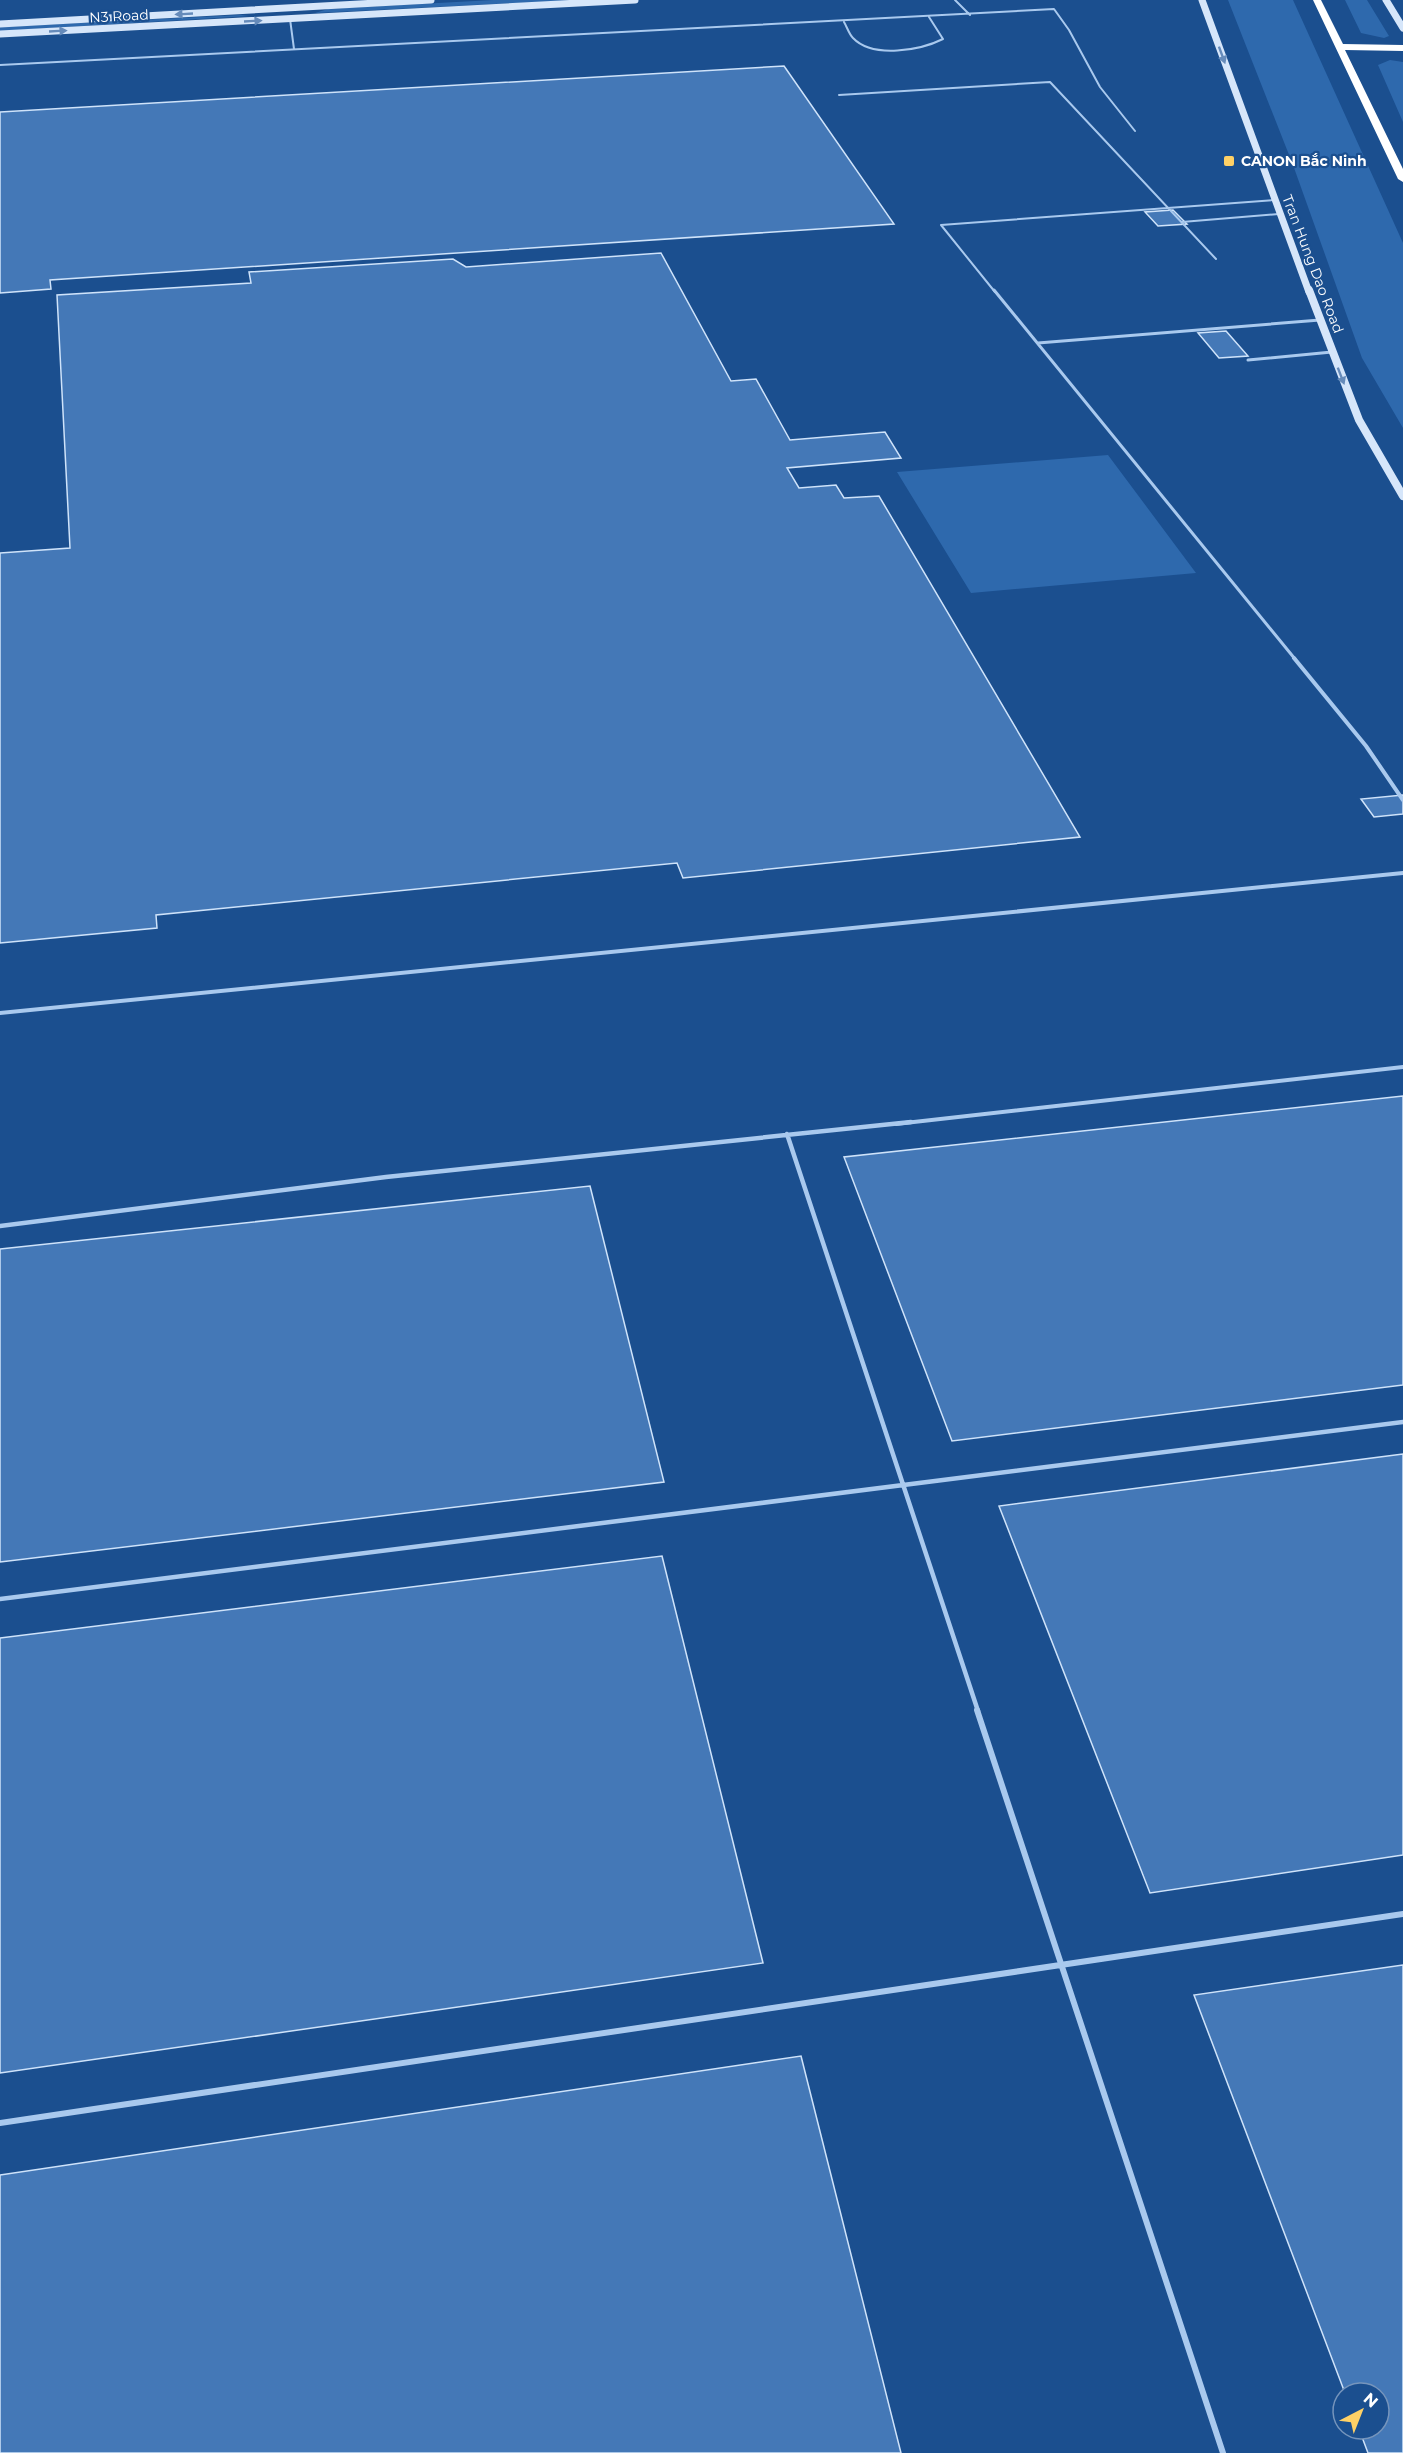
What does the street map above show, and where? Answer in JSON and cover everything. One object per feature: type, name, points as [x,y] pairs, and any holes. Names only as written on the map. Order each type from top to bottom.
[{"type":"highway","points":[[1317,0],[1403,179]]},
{"type":"highway","points":[[1340,47],[1403,48]]},
{"type":"main road","name":"N3 Road","points":[[0,24],[294,4],[431,0]]},
{"type":"main road","name":"N3 Road","points":[[0,34],[635,0]]},
{"type":"main road","name":"Tran Hung Dao Road","points":[[1202,0],[1279,214],[1359,420],[1403,496]]},
{"type":"main road","points":[[1386,0],[1403,28]]},
{"type":"lane","points":[[955,0],[970,15]]},
{"type":"lane","points":[[0,65],[844,22],[1053,9],[1070,30],[1100,87],[1135,131]]},
{"type":"lane","points":[[844,22],[853,38],[865,45],[904,49],[933,45],[943,39],[929,17]]},
{"type":"lane","points":[[290,19],[294,49]]},
{"type":"lane","points":[[839,95],[1050,82],[1216,259]]},
{"type":"lane","points":[[1274,200],[941,225],[1366,746],[1403,800]]},
{"type":"lane","points":[[1182,222],[1279,214]]},
{"type":"lane","points":[[1038,342],[1320,320]]},
{"type":"lane","points":[[1248,360],[1332,352]]},
{"type":"lane","points":[[0,1013],[1403,873]]},
{"type":"lane","points":[[0,1226],[386,1177],[1049,1108],[1403,1067]]},
{"type":"lane","points":[[787,1134],[1223,2453]]},
{"type":"lane","points":[[0,1599],[902,1483],[1403,1422]]},
{"type":"lane","points":[[0,2124],[1061,1963],[1403,1914]]},
{"type":"shaded area","points":[[493,0],[577,0],[315,13],[328,9]]},
{"type":"shaded area","points":[[1228,0],[1293,0],[1403,243],[1403,428],[1362,358],[1293,165]]},
{"type":"shaded area","points":[[1345,0],[1367,0],[1389,36],[1384,38],[1361,33]]},
{"type":"shaded area","points":[[249,16],[0,31],[0,27]]},
{"type":"shaded area","points":[[1390,60],[1403,62],[1403,122],[1378,65]]},
{"type":"shaded area","points":[[1108,455],[1196,573],[971,593],[897,472]]},
{"type":"building","points":[[784,66],[894,224],[50,280],[51,289],[0,293],[0,112]]},
{"type":"building","points":[[1173,210],[1187,224],[1158,226],[1145,212]]},
{"type":"building","points":[[661,253],[731,381],[756,379],[790,440],[885,432],[901,458],[787,468],[799,488],[836,485],[844,498],[879,496],[1080,837],[683,878],[677,863],[156,915],[157,928],[0,943],[0,553],[70,548],[57,295],[251,283],[249,272],[453,259],[466,267]]},
{"type":"building","points":[[1226,331],[1248,356],[1219,358],[1198,333]]},
{"type":"building","points":[[1403,795],[1403,814],[1374,817],[1361,799]]},
{"type":"building","points":[[1403,1096],[1403,1385],[952,1441],[844,1157]]},
{"type":"building","points":[[590,1186],[664,1482],[0,1562],[0,1249]]},
{"type":"building","points":[[1403,1454],[1403,1855],[1150,1893],[999,1506]]},
{"type":"building","points":[[662,1556],[763,1963],[0,2073],[0,1638]]},
{"type":"building","points":[[1403,1965],[1403,2453],[1368,2453],[1364,2441],[1391,2441],[1391,2381],[1340,2381],[1194,1995]]},
{"type":"building","points":[[801,2056],[901,2453],[0,2453],[0,2175]]},
{"type":"place","name":"CANON Bắc Ninh","points":[[1229,161]]}]
